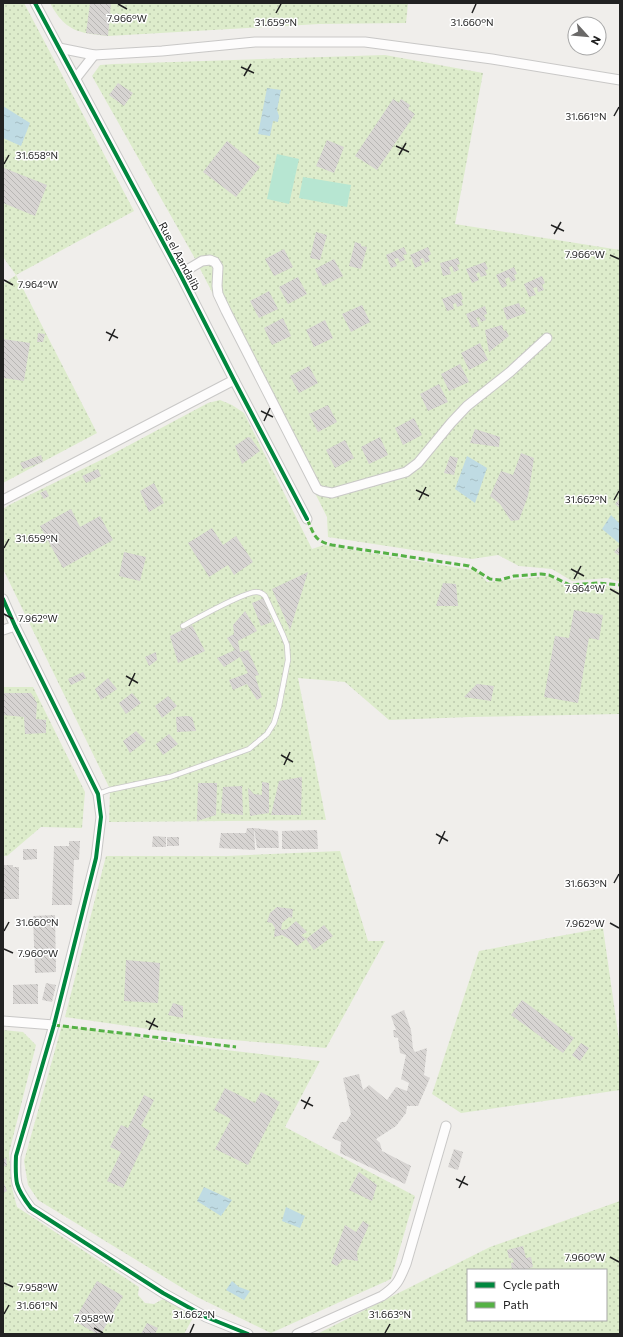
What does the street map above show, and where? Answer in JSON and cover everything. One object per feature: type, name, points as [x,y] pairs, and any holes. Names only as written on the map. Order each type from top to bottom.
[{"type":"street","name":"Rue el Aandalib","points":[[35,3],[180,274],[307,519]]},
{"type":"street","points":[[59,48],[94,55],[162,51],[255,42],[365,42],[492,59],[620,80]]},
{"type":"street","points":[[76,78],[94,55]]},
{"type":"street","points":[[180,274],[202,261],[210,260],[215,262],[218,267],[218,294],[226,311],[317,488],[326,493],[332,493],[406,472],[411,469],[418,463],[467,406],[510,372],[547,338]]},
{"type":"street","points":[[3,500],[234,380]]},
{"type":"street","points":[[3,598],[15,626],[98,794],[101,817],[96,858],[54,1025],[16,1156],[15,1177],[20,1194],[31,1208],[163,1294],[206,1317],[248,1334]]},
{"type":"street","points":[[3,630],[15,626]]},
{"type":"street","points":[[3,1021],[54,1025]]},
{"type":"street","points":[[297,1334],[382,1296],[393,1289],[406,1264],[446,1126]]},
{"type":"lane","points":[[98,794],[109,790],[170,777],[249,749],[267,734],[274,723],[288,660],[287,645],[265,596],[256,592],[248,594],[183,626]]},
{"type":"green space","points":[[3,3],[24,3],[134,211],[16,275],[3,257]]},
{"type":"green space","points":[[50,3],[408,3],[406,23],[319,24],[108,36],[88,34],[73,29],[61,20]]},
{"type":"green space","points":[[385,55],[483,73],[455,224],[620,250],[620,582],[607,578],[572,581],[552,569],[519,566],[498,555],[472,559],[328,537],[327,517],[320,503],[193,255],[92,76],[100,65]]},
{"type":"green space","points":[[277,154],[299,159],[289,204],[267,199]]},
{"type":"green space","points":[[303,177],[351,185],[347,207],[299,198]]},
{"type":"green space","points":[[16,275],[97,433],[3,483],[3,284]]},
{"type":"green space","points":[[220,400],[232,405],[244,413],[312,549],[324,545],[477,571],[487,582],[549,576],[570,589],[605,585],[620,591],[620,714],[389,720],[345,682],[298,678],[326,820],[109,822],[110,789],[3,569],[3,509],[107,457],[208,403]]},
{"type":"green space","points":[[3,687],[33,687],[85,792],[82,828],[41,827],[7,856],[3,856]]},
{"type":"green space","points":[[340,851],[368,941],[385,941],[326,1048],[211,1038],[65,1017],[106,856],[227,856]]},
{"type":"green space","points":[[603,928],[620,1047],[620,1090],[461,1113],[432,1094],[479,951]]},
{"type":"green space","points":[[62,1025],[208,1048],[320,1061],[285,1127],[415,1196],[391,1279],[271,1333],[197,1297],[38,1200],[28,1185],[24,1161]]},
{"type":"green space","points":[[3,1030],[23,1032],[36,1045],[9,1153],[12,1188],[17,1207],[139,1287],[138,1295],[145,1303],[154,1304],[163,1299],[194,1316],[184,1334],[3,1334]]},
{"type":"green space","points":[[620,1201],[620,1334],[317,1334],[490,1247]]},
{"type":"water","points":[[267,88],[281,90],[277,110],[279,116],[278,122],[273,121],[270,136],[258,134]]},
{"type":"water","points":[[3,106],[30,123],[21,146],[3,138]]},
{"type":"water","points":[[467,456],[487,468],[475,503],[455,489]]},
{"type":"water","points":[[611,515],[620,524],[620,544],[602,529]]},
{"type":"water","points":[[204,1187],[232,1200],[221,1216],[197,1201]]},
{"type":"water","points":[[286,1207],[305,1216],[300,1228],[282,1221]]},
{"type":"water","points":[[232,1281],[239,1287],[250,1291],[244,1300],[226,1290]]},
{"type":"building","points":[[90,3],[111,3],[108,36],[86,33]]},
{"type":"building","points":[[118,83],[133,93],[124,106],[109,95]]},
{"type":"building","points":[[393,99],[399,103],[401,99],[410,105],[408,109],[415,114],[377,170],[355,156]]},
{"type":"building","points":[[327,140],[344,147],[334,173],[316,166]]},
{"type":"building","points":[[227,141],[260,167],[236,197],[203,172]]},
{"type":"building","points":[[4,168],[47,185],[35,216],[3,203]]},
{"type":"building","points":[[316,232],[327,235],[320,260],[310,258]]},
{"type":"building","points":[[355,242],[361,244],[361,246],[367,247],[361,269],[349,266]]},
{"type":"building","points":[[404,247],[407,254],[403,255],[405,260],[400,262],[398,258],[394,259],[397,266],[391,268],[386,255]]},
{"type":"building","points":[[428,247],[431,254],[428,256],[430,261],[425,263],[423,258],[420,259],[422,265],[415,268],[410,255]]},
{"type":"building","points":[[284,249],[293,267],[274,276],[265,259]]},
{"type":"building","points":[[458,258],[460,264],[457,265],[459,270],[454,272],[452,266],[449,267],[451,274],[443,276],[440,263]]},
{"type":"building","points":[[334,259],[343,276],[323,286],[315,269]]},
{"type":"building","points":[[485,262],[488,269],[485,270],[487,275],[481,277],[479,272],[476,274],[479,280],[472,283],[466,269]]},
{"type":"building","points":[[514,267],[517,274],[514,275],[516,280],[511,282],[509,277],[505,279],[507,286],[502,288],[496,275]]},
{"type":"building","points":[[542,276],[545,283],[542,285],[544,290],[538,292],[537,287],[533,288],[536,295],[529,297],[524,284]]},
{"type":"building","points":[[298,277],[307,294],[288,304],[279,287]]},
{"type":"building","points":[[269,291],[278,309],[259,318],[250,301]]},
{"type":"building","points":[[461,292],[463,299],[461,300],[463,305],[457,307],[456,303],[453,304],[454,309],[447,311],[442,299]]},
{"type":"building","points":[[519,303],[521,308],[524,307],[526,313],[507,320],[503,308]]},
{"type":"building","points":[[362,305],[370,322],[351,332],[342,314]]},
{"type":"building","points":[[485,306],[487,314],[484,315],[486,320],[481,322],[479,317],[476,318],[479,326],[472,328],[466,314]]},
{"type":"building","points":[[283,318],[291,336],[272,345],[264,328]]},
{"type":"building","points":[[325,320],[333,338],[314,347],[306,330]]},
{"type":"building","points":[[502,325],[504,331],[506,330],[509,336],[489,352],[485,330]]},
{"type":"building","points":[[38,333],[45,334],[43,342],[37,342]]},
{"type":"building","points":[[3,339],[30,343],[24,381],[3,378]]},
{"type":"building","points":[[480,343],[488,360],[469,370],[461,353]]},
{"type":"building","points":[[460,364],[469,382],[449,391],[441,374]]},
{"type":"building","points":[[309,366],[318,383],[299,393],[290,376]]},
{"type":"building","points":[[439,384],[448,402],[428,411],[420,394]]},
{"type":"building","points":[[328,405],[337,422],[318,432],[309,414]]},
{"type":"building","points":[[414,418],[422,435],[403,445],[395,428]]},
{"type":"building","points":[[475,429],[500,437],[499,447],[470,443]]},
{"type":"building","points":[[248,437],[251,438],[260,451],[242,464],[235,446]]},
{"type":"building","points":[[380,437],[388,455],[369,464],[361,447]]},
{"type":"building","points":[[345,440],[354,458],[335,468],[326,450]]},
{"type":"building","points":[[521,453],[534,458],[528,496],[519,520],[511,521],[500,504],[490,496],[501,471],[513,475]]},
{"type":"building","points":[[41,455],[43,462],[23,469],[20,463]]},
{"type":"building","points":[[450,456],[458,458],[454,475],[444,473]]},
{"type":"building","points":[[98,469],[101,476],[86,483],[82,476]]},
{"type":"building","points":[[154,483],[164,503],[149,512],[140,491]]},
{"type":"building","points":[[46,490],[49,496],[44,499],[40,493]]},
{"type":"building","points":[[620,498],[620,508],[615,504]]},
{"type":"building","points":[[71,509],[80,527],[100,516],[113,540],[63,568],[40,526]]},
{"type":"building","points":[[212,528],[223,545],[236,536],[253,562],[234,575],[228,565],[209,577],[188,543]]},
{"type":"building","points":[[620,546],[620,556],[614,552]]},
{"type":"building","points":[[124,552],[146,557],[140,581],[119,576]]},
{"type":"building","points":[[308,572],[290,630],[272,589]]},
{"type":"building","points":[[443,583],[456,584],[458,606],[436,606]]},
{"type":"building","points":[[264,598],[272,622],[261,626],[252,603]]},
{"type":"building","points":[[574,610],[603,615],[599,640],[589,638],[578,703],[544,697],[555,636],[569,638]]},
{"type":"building","points":[[245,611],[257,631],[238,641],[240,652],[248,650],[259,675],[255,676],[262,697],[257,700],[247,684],[233,690],[229,680],[248,673],[240,657],[224,667],[217,658],[235,650],[227,638],[234,634],[233,625]]},
{"type":"building","points":[[192,625],[205,651],[178,663],[170,636]]},
{"type":"building","points":[[156,652],[157,660],[149,666],[145,657]]},
{"type":"building","points":[[83,672],[86,678],[71,685],[68,679]]},
{"type":"building","points":[[108,678],[117,689],[101,700],[95,689]]},
{"type":"building","points":[[477,684],[494,686],[491,701],[464,697]]},
{"type":"building","points":[[3,693],[31,693],[37,703],[36,719],[46,720],[46,733],[25,734],[24,717],[3,715]]},
{"type":"building","points":[[132,693],[141,703],[126,714],[119,703]]},
{"type":"building","points":[[168,696],[177,706],[162,718],[155,706]]},
{"type":"building","points":[[176,717],[192,717],[196,731],[177,732]]},
{"type":"building","points":[[136,731],[146,741],[130,753],[123,741]]},
{"type":"building","points":[[169,734],[178,744],[163,755],[156,744]]},
{"type":"building","points":[[302,777],[301,815],[271,815],[279,781]]},
{"type":"building","points":[[262,782],[269,783],[269,813],[250,816],[248,788],[254,794],[262,795]]},
{"type":"building","points":[[198,783],[217,783],[216,815],[197,821]]},
{"type":"building","points":[[242,786],[243,815],[221,813],[223,787]]},
{"type":"building","points":[[247,828],[254,828],[255,850],[219,848],[221,833],[246,833]]},
{"type":"building","points":[[254,828],[278,831],[279,848],[257,848]]},
{"type":"building","points":[[317,830],[318,849],[282,849],[282,831]]},
{"type":"building","points":[[153,836],[166,837],[166,847],[152,847]]},
{"type":"building","points":[[167,837],[179,837],[179,846],[167,846]]},
{"type":"building","points":[[69,841],[80,841],[79,860],[74,860],[72,905],[52,905],[54,846],[69,846]]},
{"type":"building","points":[[23,849],[37,849],[37,859],[23,860]]},
{"type":"building","points":[[4,865],[19,867],[19,899],[3,899]]},
{"type":"building","points":[[277,907],[293,909],[292,918],[289,917],[282,923],[281,930],[287,929],[296,921],[307,932],[301,935],[306,939],[297,946],[291,940],[282,935],[274,937],[275,928],[272,923],[267,922],[270,913]]},
{"type":"building","points":[[55,915],[56,972],[35,973],[33,916]]},
{"type":"building","points":[[324,925],[333,936],[314,950],[306,939]]},
{"type":"building","points":[[126,960],[160,963],[158,1003],[124,1001]]},
{"type":"building","points":[[46,983],[56,985],[52,1002],[42,1000]]},
{"type":"building","points":[[38,984],[38,1004],[13,1004],[13,985]]},
{"type":"building","points":[[522,1000],[574,1038],[563,1053],[511,1015]]},
{"type":"building","points":[[173,1003],[183,1006],[183,1018],[168,1015]]},
{"type":"building","points":[[404,1010],[411,1030],[413,1049],[415,1052],[427,1048],[424,1075],[430,1078],[418,1106],[407,1106],[406,1113],[396,1126],[376,1139],[380,1143],[382,1151],[411,1166],[405,1184],[340,1153],[341,1142],[332,1138],[341,1122],[346,1122],[351,1114],[343,1078],[359,1074],[363,1090],[369,1085],[387,1100],[396,1087],[407,1091],[409,1083],[401,1079],[406,1055],[400,1053],[398,1038],[394,1037],[393,1030],[396,1030],[391,1016]]},
{"type":"building","points":[[581,1043],[589,1048],[580,1061],[572,1055]]},
{"type":"building","points":[[225,1088],[255,1103],[261,1092],[280,1102],[248,1165],[215,1149],[231,1119],[214,1110]]},
{"type":"building","points":[[144,1095],[154,1100],[141,1126],[150,1131],[123,1188],[107,1181],[121,1152],[110,1147],[121,1125],[128,1128]]},
{"type":"building","points":[[454,1149],[463,1152],[458,1170],[448,1167]]},
{"type":"building","points":[[6,1158],[7,1165],[3,1167],[3,1159]]},
{"type":"building","points":[[359,1172],[377,1185],[372,1201],[349,1190]]},
{"type":"building","points":[[3,1181],[7,1191],[3,1193]]},
{"type":"building","points":[[363,1221],[369,1225],[357,1252],[358,1261],[343,1259],[337,1266],[331,1263],[345,1225],[356,1232]]},
{"type":"building","points":[[523,1246],[526,1258],[531,1257],[533,1267],[527,1269],[512,1269],[511,1263],[514,1262],[512,1258],[509,1258],[507,1250]]},
{"type":"building","points":[[97,1281],[123,1296],[101,1334],[97,1334],[74,1321]]},
{"type":"building","points":[[147,1323],[158,1328],[155,1334],[141,1334]]},
{"type":"marked path","points":[[307,519],[315,536],[321,541],[332,545],[469,566],[490,579],[500,580],[514,576],[541,574],[549,575],[570,585],[598,583],[620,585]]},
{"type":"marked path","points":[[54,1025],[236,1047]]},
{"type":"cycle path","points":[[35,3],[180,274],[307,519]]},
{"type":"cycle path","points":[[3,599],[98,794],[101,817],[96,858],[54,1025],[16,1156],[17,1184],[22,1195],[31,1208],[163,1293],[206,1317],[248,1334]]}]
